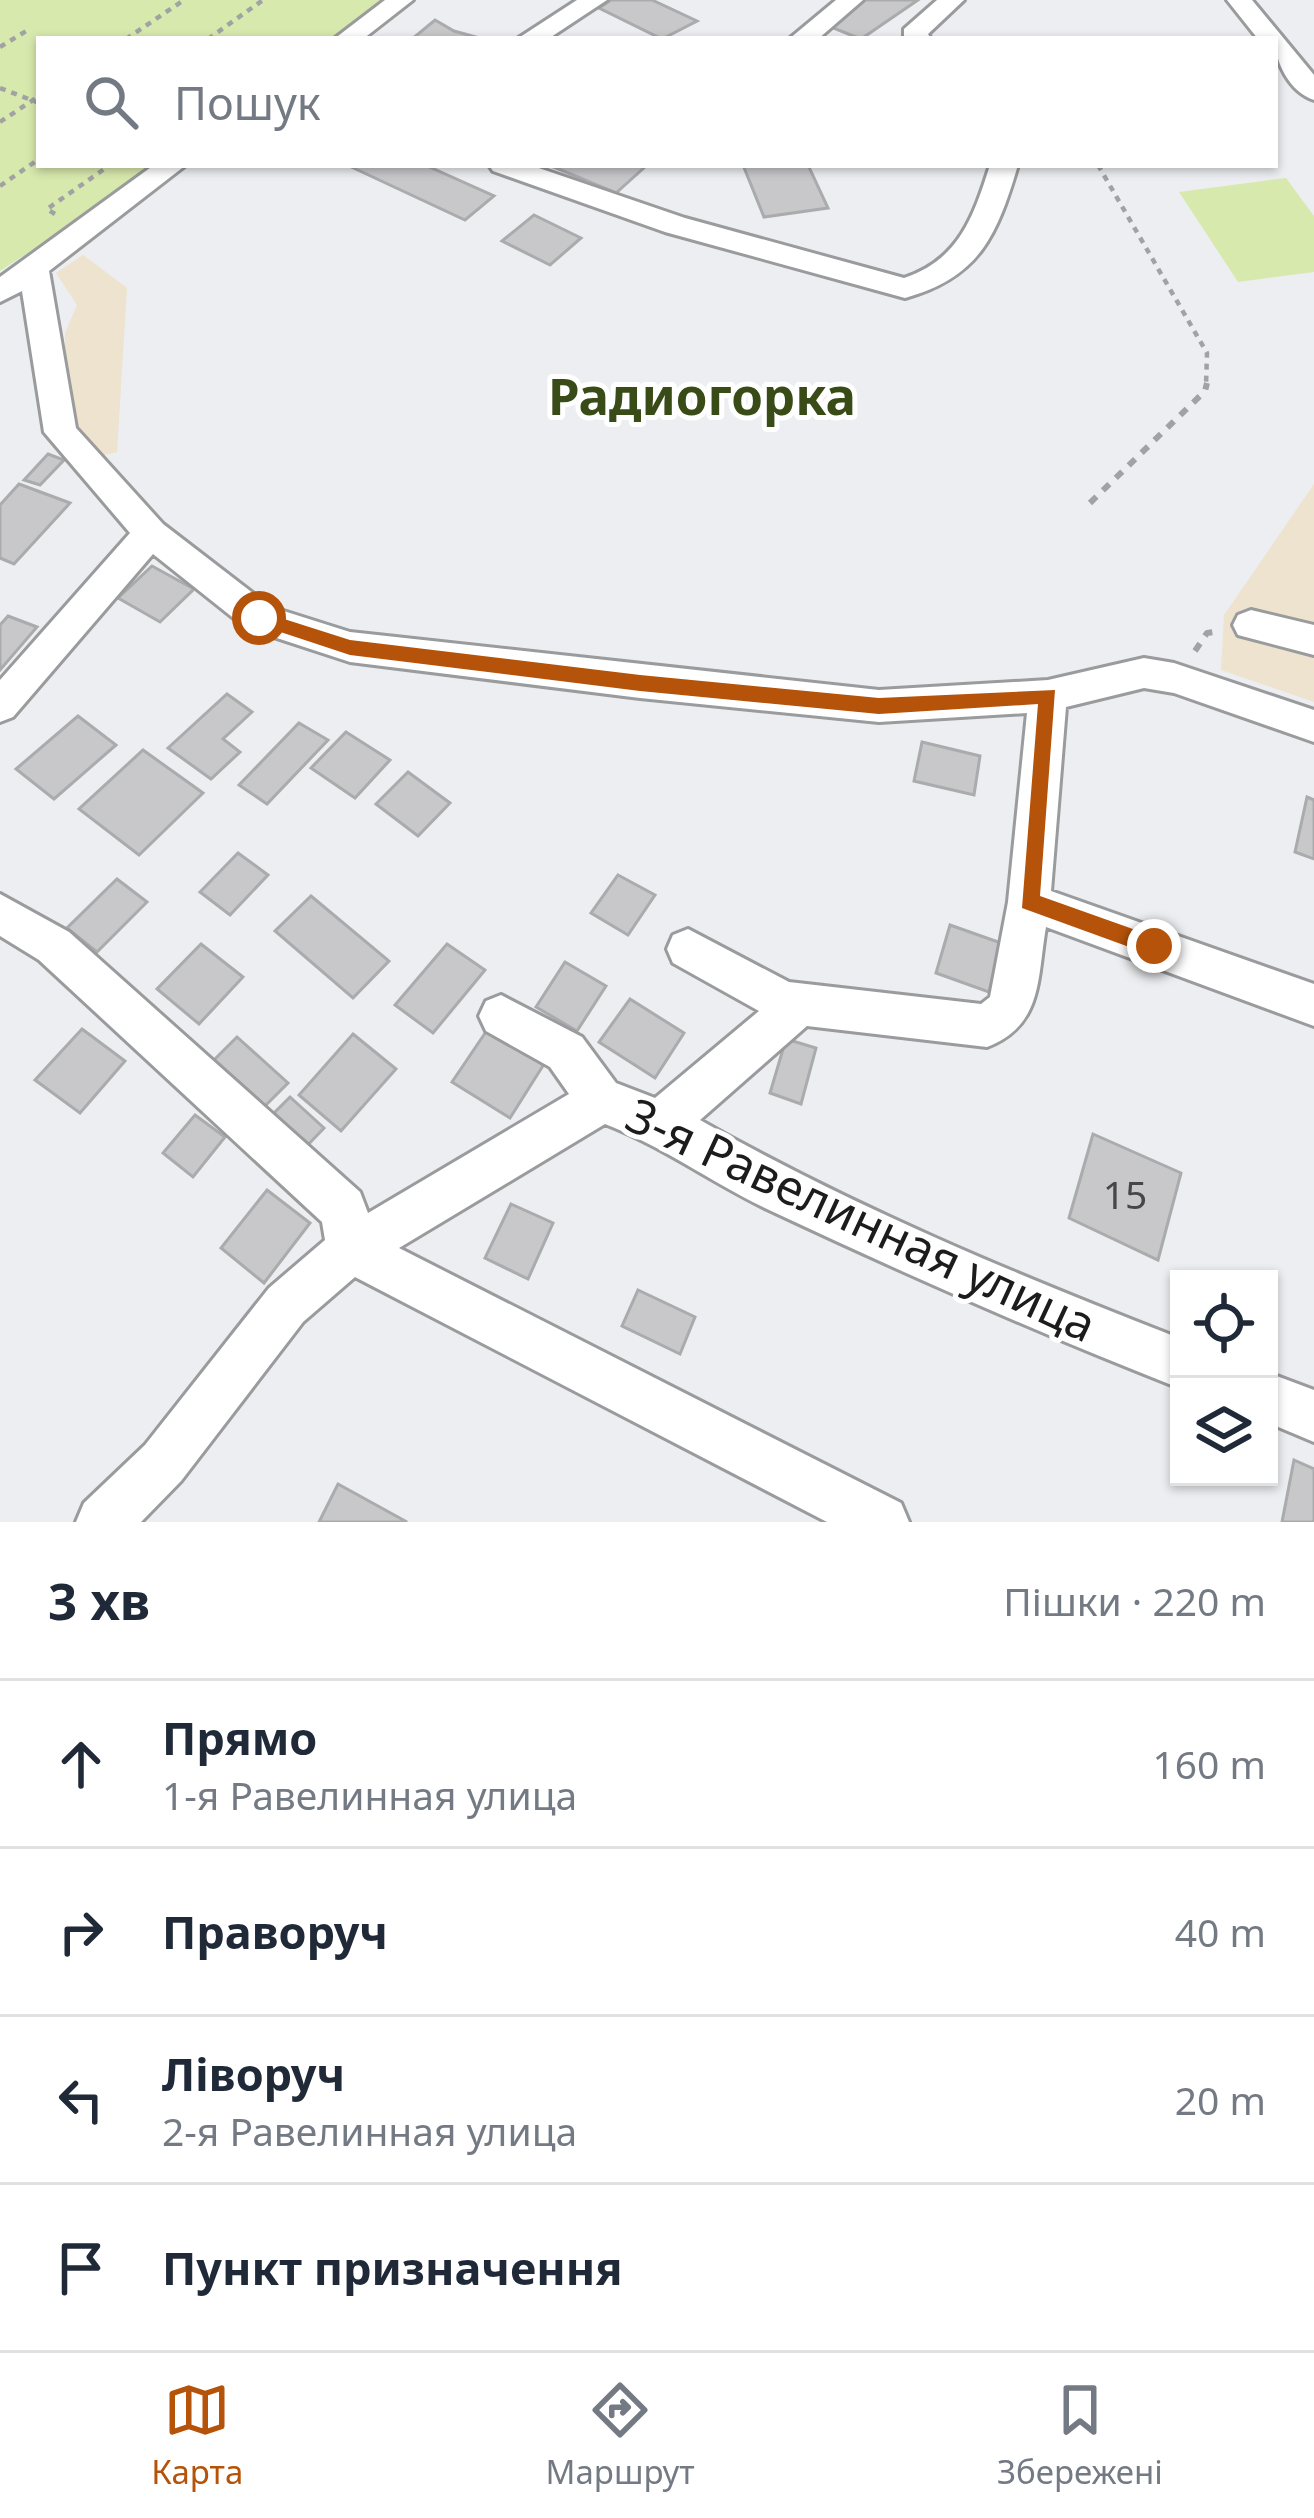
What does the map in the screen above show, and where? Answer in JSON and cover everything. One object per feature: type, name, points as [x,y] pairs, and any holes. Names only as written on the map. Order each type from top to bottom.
[{"type":"street","points":[[351,36],[401,0]]},
{"type":"street","points":[[540,36],[595,0]]},
{"type":"street","points":[[806,36],[851,0]]},
{"type":"street","points":[[915,36],[952,0]]},
{"type":"street","points":[[1239,0],[1269,36]]},
{"type":"street","points":[[1278,47],[1314,92]]},
{"type":"street","points":[[0,292],[168,168]]},
{"type":"street","points":[[512,168],[675,225],[905,288],[934,281],[961,262],[986,219],[1003,168]]},
{"type":"street","points":[[33,265],[60,432],[151,533],[259,618],[350,647],[640,683],[879,706],[1048,696],[1144,673],[1174,677],[1314,726]]},
{"type":"street","points":[[0,706],[151,533]]},
{"type":"street","points":[[1251,625],[1314,640]]},
{"type":"street","points":[[688,949],[784,1001],[987,1026],[1010,1009],[1029,902],[1048,696]]},
{"type":"street","points":[[1029,902],[1314,1005]]},
{"type":"street","points":[[0,914],[54,946],[343,1209],[351,1249]]},
{"type":"street","points":[[662,1123],[800,1004]]},
{"type":"street","name":"3-я Равелинная улица","points":[[501,1016],[566,1052],[601,1100],[662,1123],[770,1186],[990,1289],[1170,1359]]},
{"type":"street","points":[[103,1522],[163,1462],[286,1305],[351,1249],[601,1100]]},
{"type":"street","points":[[351,1249],[882,1522]]},
{"type":"street","points":[[1278,1402],[1314,1416]]},
{"type":"path","points":[[130,36],[184,0]]},
{"type":"path","points":[[212,36],[262,0]]},
{"type":"path","points":[[0,47],[28,31]]},
{"type":"path","points":[[0,88],[36,100]]},
{"type":"path","points":[[0,122],[36,101]]},
{"type":"path","points":[[0,186],[36,161]]},
{"type":"path","points":[[1090,503],[1205,391],[1210,368],[1207,353],[1100,168]]},
{"type":"path","points":[[1174,677],[1207,634],[1251,625]]},
{"type":"shaded area","points":[[83,255],[127,288],[117,452],[89,459],[64,427],[65,333],[77,305],[56,273]]},
{"type":"shaded area","points":[[1314,484],[1314,702],[1221,670],[1224,615]]},
{"type":"green space","points":[[0,0],[384,0],[341,36],[36,36],[36,168],[157,168],[0,271]]},
{"type":"green space","points":[[1286,178],[1314,216],[1314,272],[1238,282],[1179,192]]},
{"type":"building","points":[[611,0],[652,0],[697,21],[668,36],[656,36],[599,8]]},
{"type":"building","points":[[859,0],[918,0],[865,36],[823,24]]},
{"type":"building","points":[[435,20],[472,36],[416,36]]},
{"type":"building","points":[[353,168],[432,168],[494,196],[465,220]]},
{"type":"building","points":[[556,168],[644,168],[616,193]]},
{"type":"building","points":[[744,168],[809,168],[828,208],[764,217]]},
{"type":"building","points":[[534,215],[581,238],[550,265],[502,241]]},
{"type":"building","points":[[48,454],[64,460],[40,485],[24,480]]},
{"type":"building","points":[[19,484],[70,503],[14,564],[0,558],[0,505]]},
{"type":"building","points":[[152,566],[194,589],[160,622],[118,598]]},
{"type":"building","points":[[8,616],[37,627],[0,670],[0,625]]},
{"type":"building","points":[[227,694],[252,712],[223,739],[240,752],[211,779],[168,748]]},
{"type":"building","points":[[78,716],[116,745],[54,799],[16,769]]},
{"type":"building","points":[[299,723],[328,740],[267,804],[239,785]]},
{"type":"building","points":[[346,732],[390,760],[355,798],[311,768]]},
{"type":"building","points":[[922,742],[980,756],[974,795],[914,781]]},
{"type":"building","points":[[143,750],[203,793],[139,855],[79,809]]},
{"type":"building","points":[[408,772],[450,803],[418,836],[376,804]]},
{"type":"building","points":[[1307,797],[1314,800],[1314,859],[1295,852]]},
{"type":"building","points":[[238,853],[268,875],[230,915],[200,892]]},
{"type":"building","points":[[618,875],[655,895],[628,935],[591,913]]},
{"type":"building","points":[[117,879],[147,902],[97,952],[67,928]]},
{"type":"building","points":[[311,896],[389,961],[353,998],[275,931]]},
{"type":"building","points":[[950,925],[1001,943],[989,992],[936,973]]},
{"type":"building","points":[[201,944],[243,977],[199,1024],[157,989]]},
{"type":"building","points":[[447,944],[485,970],[433,1033],[395,1005]]},
{"type":"building","points":[[565,962],[606,986],[577,1031],[536,1007]]},
{"type":"building","points":[[630,999],[684,1033],[655,1078],[599,1042]]},
{"type":"building","points":[[494,1020],[551,1053],[510,1118],[452,1082]]},
{"type":"building","points":[[82,1029],[125,1061],[80,1113],[35,1080]]},
{"type":"building","points":[[353,1034],[396,1069],[341,1131],[299,1095]]},
{"type":"building","points":[[237,1037],[288,1083],[264,1107],[214,1060]]},
{"type":"building","points":[[786,1039],[816,1048],[801,1104],[770,1093]]},
{"type":"building","points":[[290,1097],[324,1128],[302,1151],[268,1119]]},
{"type":"building","points":[[195,1115],[225,1137],[193,1177],[163,1153]]},
{"type":"building","points":[[1093,1134],[1181,1173],[1158,1260],[1069,1218]]},
{"type":"building","points":[[267,1190],[310,1223],[264,1283],[221,1248]]},
{"type":"building","points":[[511,1204],[553,1223],[528,1279],[485,1258]]},
{"type":"building","points":[[638,1290],[695,1317],[680,1354],[622,1326]]},
{"type":"building","points":[[1294,1460],[1314,1469],[1314,1522],[1282,1522]]},
{"type":"building","points":[[338,1484],[407,1522],[319,1522]]},
{"type":"district","name":"Радиогорка","points":[[702,397]]},
{"type":"route","points":[[259,618],[350,647],[640,683],[879,706],[1048,696],[1029,902],[1154,946]]}]
